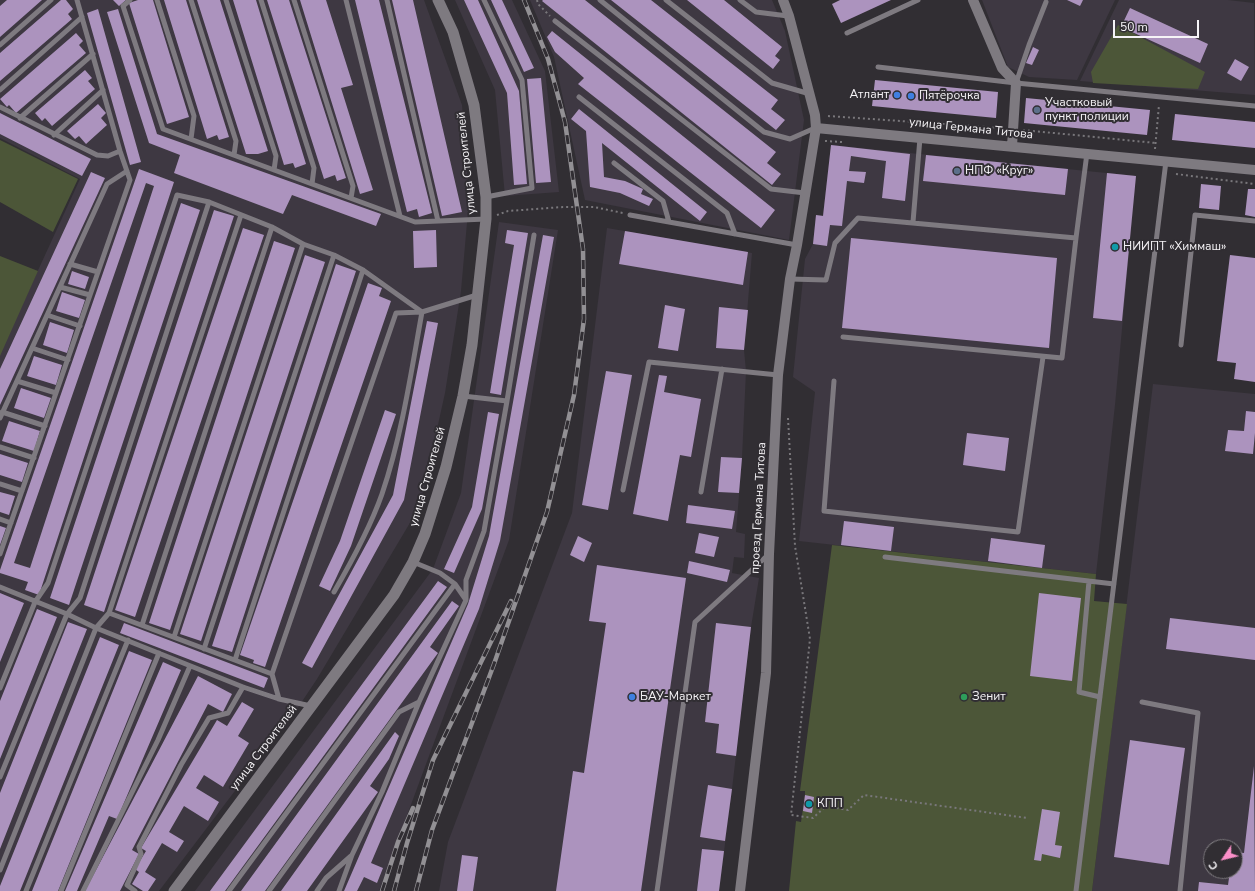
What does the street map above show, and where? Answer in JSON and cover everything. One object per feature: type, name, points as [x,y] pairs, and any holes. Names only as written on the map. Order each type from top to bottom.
[{"type":"main road","name":"улица Строителей","points":[[174,891],[394,595],[413,562],[425,534],[446,467],[463,396],[472,345],[486,219],[486,197],[474,104],[453,32],[438,0]]},
{"type":"street","points":[[783,0],[789,16],[810,94],[815,114],[816,128]]},
{"type":"street","points":[[973,0],[1002,68],[1016,83],[1012,146]]},
{"type":"street","name":"улица Германа Титова","points":[[816,128],[1255,170]]},
{"type":"street","name":"проезд Германа Титова","points":[[740,891],[766,673],[769,554],[778,375],[790,279],[816,128]]},
{"type":"lane","points":[[0,45],[51,0]]},
{"type":"lane","points":[[0,554],[130,180],[120,152],[77,0]]},
{"type":"lane","points":[[130,0],[123,6],[163,129],[415,222],[486,219]]},
{"type":"lane","points":[[157,0],[194,116],[191,139]]},
{"type":"lane","points":[[191,0],[236,141],[234,155]]},
{"type":"lane","points":[[226,0],[276,156],[274,170]]},
{"type":"lane","points":[[261,0],[314,168],[312,184]]},
{"type":"lane","points":[[294,0],[353,186],[351,198]]},
{"type":"lane","points":[[346,0],[400,216]]},
{"type":"lane","points":[[387,0],[438,220]]},
{"type":"lane","points":[[484,0],[522,80],[532,188],[486,197]]},
{"type":"lane","points":[[600,0],[764,132],[790,139],[816,128]]},
{"type":"lane","points":[[666,0],[772,83],[810,94]]},
{"type":"lane","points":[[740,0],[756,12],[789,16]]},
{"type":"lane","points":[[847,33],[918,0]]},
{"type":"lane","points":[[1016,83],[1046,2]]},
{"type":"lane","points":[[0,90],[82,17]]},
{"type":"lane","points":[[556,20],[770,189],[805,193]]},
{"type":"lane","points":[[20,118],[93,54]]},
{"type":"lane","points":[[878,67],[1016,83],[1255,106]]},
{"type":"lane","points":[[54,134],[103,90]]},
{"type":"lane","points":[[579,97],[727,213],[735,234]]},
{"type":"lane","points":[[0,107],[97,155],[108,156],[120,152]]},
{"type":"lane","points":[[912,222],[920,137]]},
{"type":"lane","points":[[843,337],[1062,358],[1087,153]]},
{"type":"lane","points":[[1076,891],[1166,161]]},
{"type":"lane","points":[[614,163],[663,200],[669,222]]},
{"type":"lane","points":[[45,426],[1,415],[107,184],[127,171]]},
{"type":"lane","points":[[0,688],[35,602],[48,583],[178,195],[209,202],[272,227],[303,244],[334,255],[363,270],[422,312]]},
{"type":"lane","points":[[0,777],[67,614],[80,598],[209,202]]},
{"type":"lane","points":[[0,870],[96,628],[109,613],[241,215]]},
{"type":"lane","points":[[630,215],[797,245]]},
{"type":"lane","points":[[1181,344],[1195,215],[1255,221]]},
{"type":"lane","points":[[790,279],[826,280],[835,243],[858,218],[1076,238]]},
{"type":"lane","points":[[142,625],[272,227]]},
{"type":"lane","points":[[339,891],[352,855],[382,792],[419,702],[466,600],[466,580],[484,531],[534,235]]},
{"type":"lane","points":[[174,637],[303,244]]},
{"type":"lane","points":[[204,649],[334,255]]},
{"type":"lane","points":[[70,264],[98,272]]},
{"type":"lane","points":[[235,660],[363,270]]},
{"type":"lane","points":[[60,287],[90,295]]},
{"type":"lane","points":[[279,699],[272,674],[396,313],[422,312],[477,296]]},
{"type":"lane","points":[[334,592],[357,551],[382,494],[402,421],[422,312]]},
{"type":"lane","points":[[47,315],[80,326]]},
{"type":"lane","points":[[32,348],[68,360]]},
{"type":"lane","points":[[834,381],[824,511],[1018,532],[1043,356]]},
{"type":"lane","points":[[622,490],[650,362],[778,375]]},
{"type":"lane","points":[[701,492],[722,369]]},
{"type":"lane","points":[[17,381],[56,393]]},
{"type":"lane","points":[[463,396],[507,401]]},
{"type":"lane","points":[[0,447],[34,458]]},
{"type":"lane","points":[[0,484],[22,491]]},
{"type":"lane","points":[[0,519],[11,523]]},
{"type":"lane","points":[[657,891],[695,622],[769,554]]},
{"type":"lane","points":[[885,557],[1114,584]]},
{"type":"lane","points":[[413,562],[440,574],[455,584],[466,600]]},
{"type":"lane","points":[[1089,581],[1079,692],[1100,697]]},
{"type":"lane","points":[[229,891],[455,584]]},
{"type":"lane","points":[[0,587],[67,614],[96,628],[243,687],[279,699],[312,706]]},
{"type":"lane","points":[[109,613],[272,674]]},
{"type":"lane","points":[[26,891],[128,640]]},
{"type":"lane","points":[[61,891],[159,653]]},
{"type":"lane","points":[[83,891],[158,740],[190,666]]},
{"type":"lane","points":[[135,891],[127,885],[141,854],[139,847],[181,765],[209,718],[228,713],[243,687]]},
{"type":"lane","points":[[269,891],[399,712],[419,702]]},
{"type":"lane","points":[[1142,702],[1198,713],[1180,891]]},
{"type":"lane","points":[[317,891],[326,878],[352,855]]},
{"type":"path","points":[[537,0],[538,4],[556,20]]},
{"type":"path","points":[[1155,149],[1160,96]]},
{"type":"path","points":[[828,116],[1013,129],[1156,143]]},
{"type":"path","points":[[822,146],[825,141]]},
{"type":"path","points":[[1176,174],[1255,184]]},
{"type":"path","points":[[486,219],[508,211],[563,207],[594,207],[630,215]]},
{"type":"path","points":[[787,414],[796,546],[810,639],[791,815],[813,818],[826,806],[848,810],[864,795],[1027,818]]},
{"type":"shaded area","points":[[0,0],[424,0],[462,105],[469,200],[461,291],[445,393],[420,506],[317,679],[297,709],[159,891],[0,891],[0,353],[80,179],[0,138]]},
{"type":"shaded area","points":[[455,0],[512,0],[545,71],[559,192],[505,196],[495,90]]},
{"type":"shaded area","points":[[530,0],[772,0],[785,31],[804,120],[789,240],[585,200],[554,57]]},
{"type":"shaded area","points":[[982,0],[1115,0],[1077,80],[1029,77],[1008,67]]},
{"type":"shaded area","points":[[1119,0],[1228,0],[1254,3],[1255,95],[1080,81]]},
{"type":"shaded area","points":[[831,145],[1136,176],[1115,405],[1096,574],[799,541],[815,392],[793,377],[805,259],[813,244],[816,215],[823,215]]},
{"type":"shaded area","points":[[499,222],[558,230],[509,540],[379,891],[195,891],[433,569],[461,493]]},
{"type":"shaded area","points":[[607,228],[752,253],[744,350],[746,371],[742,458],[736,532],[745,534],[744,558],[734,557],[732,573],[759,578],[751,627],[719,891],[439,891],[448,842],[572,513]]},
{"type":"shaded area","points":[[1153,384],[1255,394],[1255,891],[1092,891]]},
{"type":"green space","points":[[1118,25],[1205,72],[1198,89],[1093,83],[1091,72]]},
{"type":"green space","points":[[0,140],[78,179],[53,232],[0,202]]},
{"type":"green space","points":[[0,256],[38,271],[0,356]]},
{"type":"green space","name":"Зенит","points":[[832,545],[1096,574],[1094,601],[1127,604],[1092,891],[789,891],[796,821],[801,822],[805,795],[805,791],[800,791]]},
{"type":"building","points":[[7,0],[42,0],[0,37],[0,6]]},
{"type":"building","points":[[61,0],[66,0],[73,9],[68,14],[72,19],[0,81],[0,53]]},
{"type":"building","points":[[113,0],[126,0],[119,6]]},
{"type":"building","points":[[138,0],[153,0],[189,117],[167,124],[129,3]]},
{"type":"building","points":[[164,0],[186,0],[229,137],[219,140],[217,135],[207,139]]},
{"type":"building","points":[[197,0],[220,0],[268,151],[258,154],[246,154]]},
{"type":"building","points":[[233,0],[256,0],[306,164],[295,168],[293,163],[284,165]]},
{"type":"building","points":[[267,0],[289,0],[346,178],[337,181],[335,175],[324,179]]},
{"type":"building","points":[[300,0],[326,0],[353,85],[341,88],[373,190],[360,194]]},
{"type":"building","points":[[355,0],[379,0],[432,213],[419,217],[417,209],[407,212]]},
{"type":"building","points":[[392,0],[413,0],[462,212],[442,216]]},
{"type":"building","points":[[464,0],[478,0],[519,91],[527,184],[514,185],[507,93]]},
{"type":"building","points":[[491,0],[502,0],[534,68],[524,72]]},
{"type":"building","points":[[585,0],[776,152],[767,163],[781,174],[772,185],[542,1]]},
{"type":"building","points":[[611,0],[651,0],[778,100],[771,109],[785,120],[776,130]]},
{"type":"building","points":[[687,0],[724,0],[782,47],[775,56],[780,60],[773,69]]},
{"type":"building","points":[[840,0],[891,0],[841,23],[832,4]]},
{"type":"building","points":[[1067,0],[1083,0],[1080,6]]},
{"type":"building","points":[[1130,8],[1208,44],[1200,63],[1121,27]]},
{"type":"building","points":[[98,9],[141,162],[130,165],[87,13]]},
{"type":"building","points":[[118,9],[157,134],[381,214],[376,226],[292,195],[283,214],[174,173],[180,155],[149,143],[107,12]]},
{"type":"building","points":[[552,31],[775,210],[761,228],[578,84],[584,78],[555,52],[547,37]]},
{"type":"building","points":[[76,33],[83,41],[79,45],[86,53],[16,113],[9,105],[7,107],[0,99]]},
{"type":"building","points":[[1033,47],[1039,50],[1032,65],[1026,63]]},
{"type":"building","points":[[1235,59],[1249,67],[1241,81],[1227,73]]},
{"type":"building","points":[[85,70],[92,78],[88,81],[95,89],[52,126],[45,118],[42,121],[35,113]]},
{"type":"building","points":[[541,78],[551,182],[536,183],[527,79]]},
{"type":"building","points":[[875,80],[998,92],[996,118],[872,106]]},
{"type":"building","points":[[1026,98],[1150,110],[1147,135],[1024,123]]},
{"type":"building","points":[[98,104],[106,113],[101,118],[107,125],[86,144],[79,136],[75,139],[67,131]]},
{"type":"building","points":[[579,109],[707,212],[700,221],[602,143],[604,177],[625,181],[643,189],[641,194],[653,199],[649,206],[620,193],[590,187],[586,131],[571,119]]},
{"type":"building","points":[[0,113],[91,159],[82,176],[0,134]]},
{"type":"building","points":[[1175,114],[1255,122],[1255,148],[1172,140]]},
{"type":"building","points":[[831,145],[910,154],[905,201],[882,198],[886,161],[851,156],[849,171],[866,172],[864,183],[847,181],[842,226],[830,225],[827,246],[813,244],[816,215],[823,216]]},
{"type":"building","points":[[926,155],[1068,169],[1065,195],[923,181]]},
{"type":"building","points":[[139,169],[174,182],[39,595],[25,590],[28,582],[0,573]],"holes":[[[146,183],[154,186],[30,568],[14,563]]]},
{"type":"building","points":[[91,172],[105,178],[0,405],[0,369]]},
{"type":"building","name":"НИИПТ «Химмаш»","points":[[1107,173],[1136,176],[1122,321],[1093,318]]},
{"type":"building","points":[[1201,184],[1221,186],[1219,210],[1199,208]]},
{"type":"building","points":[[1248,189],[1255,189],[1255,217],[1245,215]]},
{"type":"building","points":[[181,203],[200,210],[69,605],[50,598]]},
{"type":"building","points":[[214,210],[234,216],[104,612],[84,605]]},
{"type":"building","points":[[243,228],[264,235],[135,617],[115,610]]},
{"type":"building","points":[[436,230],[437,267],[414,268],[413,231]]},
{"type":"building","points":[[507,230],[528,233],[501,395],[490,393],[514,245],[505,243]]},
{"type":"building","points":[[625,231],[748,252],[743,285],[619,264]]},
{"type":"building","points":[[543,235],[554,237],[500,541],[479,609],[371,863],[383,868],[377,883],[364,877],[357,891],[344,891],[468,604],[489,536]]},
{"type":"building","points":[[851,238],[1057,258],[1049,348],[842,328]]},
{"type":"building","points":[[274,241],[295,248],[170,630],[149,623]]},
{"type":"building","points":[[305,255],[325,262],[201,641],[180,634]]},
{"type":"building","points":[[1230,255],[1255,258],[1255,382],[1234,379],[1236,363],[1217,361]]},
{"type":"building","points":[[336,264],[356,271],[232,652],[212,646]]},
{"type":"building","points":[[72,271],[89,277],[85,289],[68,284]]},
{"type":"building","points":[[368,283],[382,288],[379,296],[391,301],[265,667],[253,663],[254,660],[240,655]]},
{"type":"building","points":[[62,292],[85,300],[79,318],[56,311]]},
{"type":"building","points":[[665,305],[685,309],[678,351],[658,348]]},
{"type":"building","points":[[719,307],[748,310],[744,350],[716,348]]},
{"type":"building","points":[[427,321],[438,323],[404,500],[312,668],[302,663],[393,495]]},
{"type":"building","points":[[50,322],[74,330],[67,353],[43,345]]},
{"type":"building","points":[[34,356],[62,365],[56,385],[27,376]]},
{"type":"building","points":[[606,371],[632,375],[608,510],[582,505]]},
{"type":"building","points":[[659,375],[667,376],[664,392],[701,399],[691,457],[680,455],[668,521],[633,514]]},
{"type":"building","points":[[21,388],[51,398],[44,418],[14,408]]},
{"type":"building","points":[[385,410],[396,414],[351,546],[330,591],[319,586],[340,541]]},
{"type":"building","points":[[1246,411],[1255,412],[1253,454],[1225,451],[1228,430],[1244,431]]},
{"type":"building","points":[[488,412],[499,414],[482,509],[454,573],[444,569],[472,507]]},
{"type":"building","points":[[9,421],[40,431],[34,451],[2,441]]},
{"type":"building","points":[[967,433],[1009,438],[1005,471],[963,465]]},
{"type":"building","points":[[0,454],[28,463],[22,482],[0,475]]},
{"type":"building","points":[[721,457],[742,458],[739,493],[718,492]]},
{"type":"building","points":[[0,492],[15,496],[9,515],[0,512]]},
{"type":"building","points":[[688,505],[735,511],[732,529],[686,523]]},
{"type":"building","points":[[844,521],[894,527],[891,551],[841,545]]},
{"type":"building","points":[[0,526],[6,528],[0,545]]},
{"type":"building","points":[[699,533],[719,537],[714,557],[695,553]]},
{"type":"building","points":[[578,536],[592,543],[584,562],[570,555]]},
{"type":"building","points":[[991,538],[1045,545],[1042,568],[988,561]]},
{"type":"building","points":[[689,561],[730,570],[727,582],[687,573]]},
{"type":"building","name":"БАУ-Маркет","points":[[597,565],[686,578],[641,891],[556,891],[573,771],[584,773],[606,623],[589,621]]},
{"type":"building","points":[[438,581],[447,587],[225,891],[210,891]]},
{"type":"building","points":[[0,593],[24,603],[0,662]]},
{"type":"building","points":[[1039,593],[1081,598],[1072,681],[1030,676]]},
{"type":"building","points":[[452,601],[459,606],[430,647],[438,653],[265,891],[241,891]]},
{"type":"building","points":[[37,609],[57,617],[0,759],[0,701]]},
{"type":"building","points":[[1170,618],[1255,628],[1255,660],[1166,649]]},
{"type":"building","points":[[68,622],[87,629],[0,849],[0,793]]},
{"type":"building","points":[[124,623],[268,678],[264,688],[120,633]]},
{"type":"building","points":[[716,623],[751,627],[736,756],[716,753],[719,724],[705,722]]},
{"type":"building","points":[[100,637],[119,645],[20,891],[0,891],[0,886]]},
{"type":"building","points":[[129,651],[152,660],[58,891],[32,891]]},
{"type":"building","points":[[163,662],[181,670],[117,819],[109,816],[77,891],[65,891]]},
{"type":"building","points":[[198,676],[232,694],[223,712],[208,704],[132,850],[139,854],[120,891],[85,891]]},
{"type":"building","points":[[242,702],[254,709],[238,736],[249,743],[223,787],[204,775],[196,788],[219,802],[208,821],[184,806],[169,832],[184,841],[177,852],[162,843],[145,872],[156,879],[148,891],[143,891],[132,884],[139,872],[135,869],[146,851],[141,848],[217,720],[227,726]]},
{"type":"building","points":[[395,732],[399,736],[389,759],[370,786],[378,792],[307,891],[281,891]]},
{"type":"building","points":[[1130,740],[1185,748],[1169,865],[1114,857]]},
{"type":"building","points":[[1254,766],[1255,891],[1198,891],[1199,882],[1228,885],[1229,879],[1243,879],[1244,853]]},
{"type":"building","points":[[708,785],[732,789],[725,841],[700,837]]},
{"type":"building","name":"КПП","points":[[805,795],[814,797],[812,813],[803,811]]},
{"type":"building","points":[[1042,809],[1060,812],[1055,845],[1062,846],[1060,858],[1042,854],[1041,861],[1034,860]]},
{"type":"building","points":[[702,849],[724,851],[719,891],[697,891]]},
{"type":"building","points":[[462,855],[478,857],[473,891],[457,891]]},
{"type":"railway","points":[[416,891],[432,830],[494,664],[547,512],[574,395],[584,319],[583,249],[565,122],[548,59],[524,0]]},
{"type":"railway","points":[[394,891],[407,843],[433,760],[511,601]]},
{"type":"railway","points":[[382,891],[398,842],[413,808]]},
{"type":"place","name":"Атлант","points":[[897,95]]},
{"type":"place","name":"Пятёрочка","points":[[911,96]]},
{"type":"place","name":"Участковый пункт полиции","points":[[1037,110]]},
{"type":"place","name":"НПФ «Круг»","points":[[957,171]]},
{"type":"place","name":"НИИПТ «Химмаш»","points":[[1115,247]]},
{"type":"place","name":"БАУ-Маркет","points":[[632,697]]},
{"type":"place","name":"Зенит","points":[[964,697]]},
{"type":"place","name":"КПП","points":[[809,804]]}]
